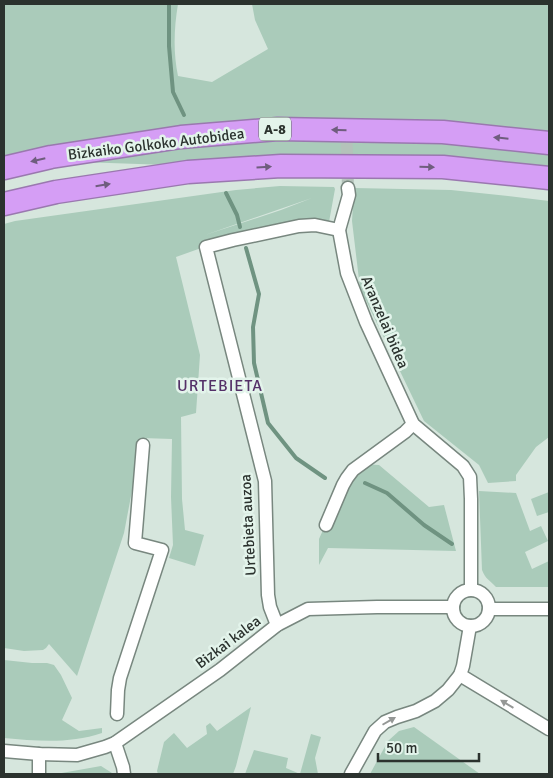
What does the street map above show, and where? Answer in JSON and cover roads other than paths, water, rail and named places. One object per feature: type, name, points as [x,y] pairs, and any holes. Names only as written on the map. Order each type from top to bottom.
[{"type":"highway","name":"Bizkaiko Golkoko Autobidea","points":[[4,168],[51,157],[182,137],[278,129],[443,132],[549,143]]},
{"type":"highway","points":[[4,204],[56,192],[188,172],[281,166],[443,167],[549,178]]},
{"type":"street","name":"Aranzelai bidea","points":[[348,188],[340,230],[347,273],[366,322],[413,424],[463,466],[470,477],[472,499],[471,590]]},
{"type":"street","name":"Urtebieta auzoa","points":[[277,626],[268,595],[265,481],[206,247],[300,226],[315,225],[340,230]]},
{"type":"street","points":[[326,524],[347,478],[354,470],[413,424]]},
{"type":"street","points":[[117,714],[120,678],[162,550],[134,543],[143,445]]},
{"type":"street","points":[[471,590],[477,591],[486,598],[489,603],[489,609],[488,614],[481,623],[470,626],[465,625],[456,618],[453,608],[454,602],[461,593],[471,590]]},
{"type":"street","name":"Bizkai kalea","points":[[4,752],[39,764],[115,743],[220,670],[277,626],[308,610],[453,608]]},
{"type":"street","points":[[489,609],[549,609]]},
{"type":"street","points":[[351,774],[375,731],[385,722],[397,716],[416,711],[448,690],[460,675],[470,626]]},
{"type":"street","points":[[460,675],[549,729]]},
{"type":"street","points":[[115,743],[124,774]]},
{"type":"waterway","points":[[169,4],[169,46],[173,92],[184,115]]},
{"type":"waterway","points":[[226,193],[237,215],[240,227]]},
{"type":"waterway","points":[[246,248],[259,294],[253,327],[254,363],[268,423],[296,458],[325,478]]},
{"type":"waterway","points":[[365,483],[387,493],[424,525],[452,544]]},
{"type":"tunnel","points":[[346,125],[348,188]]},
{"type":"district","name":"URTEBIETA","points":[[220,385]]}]
